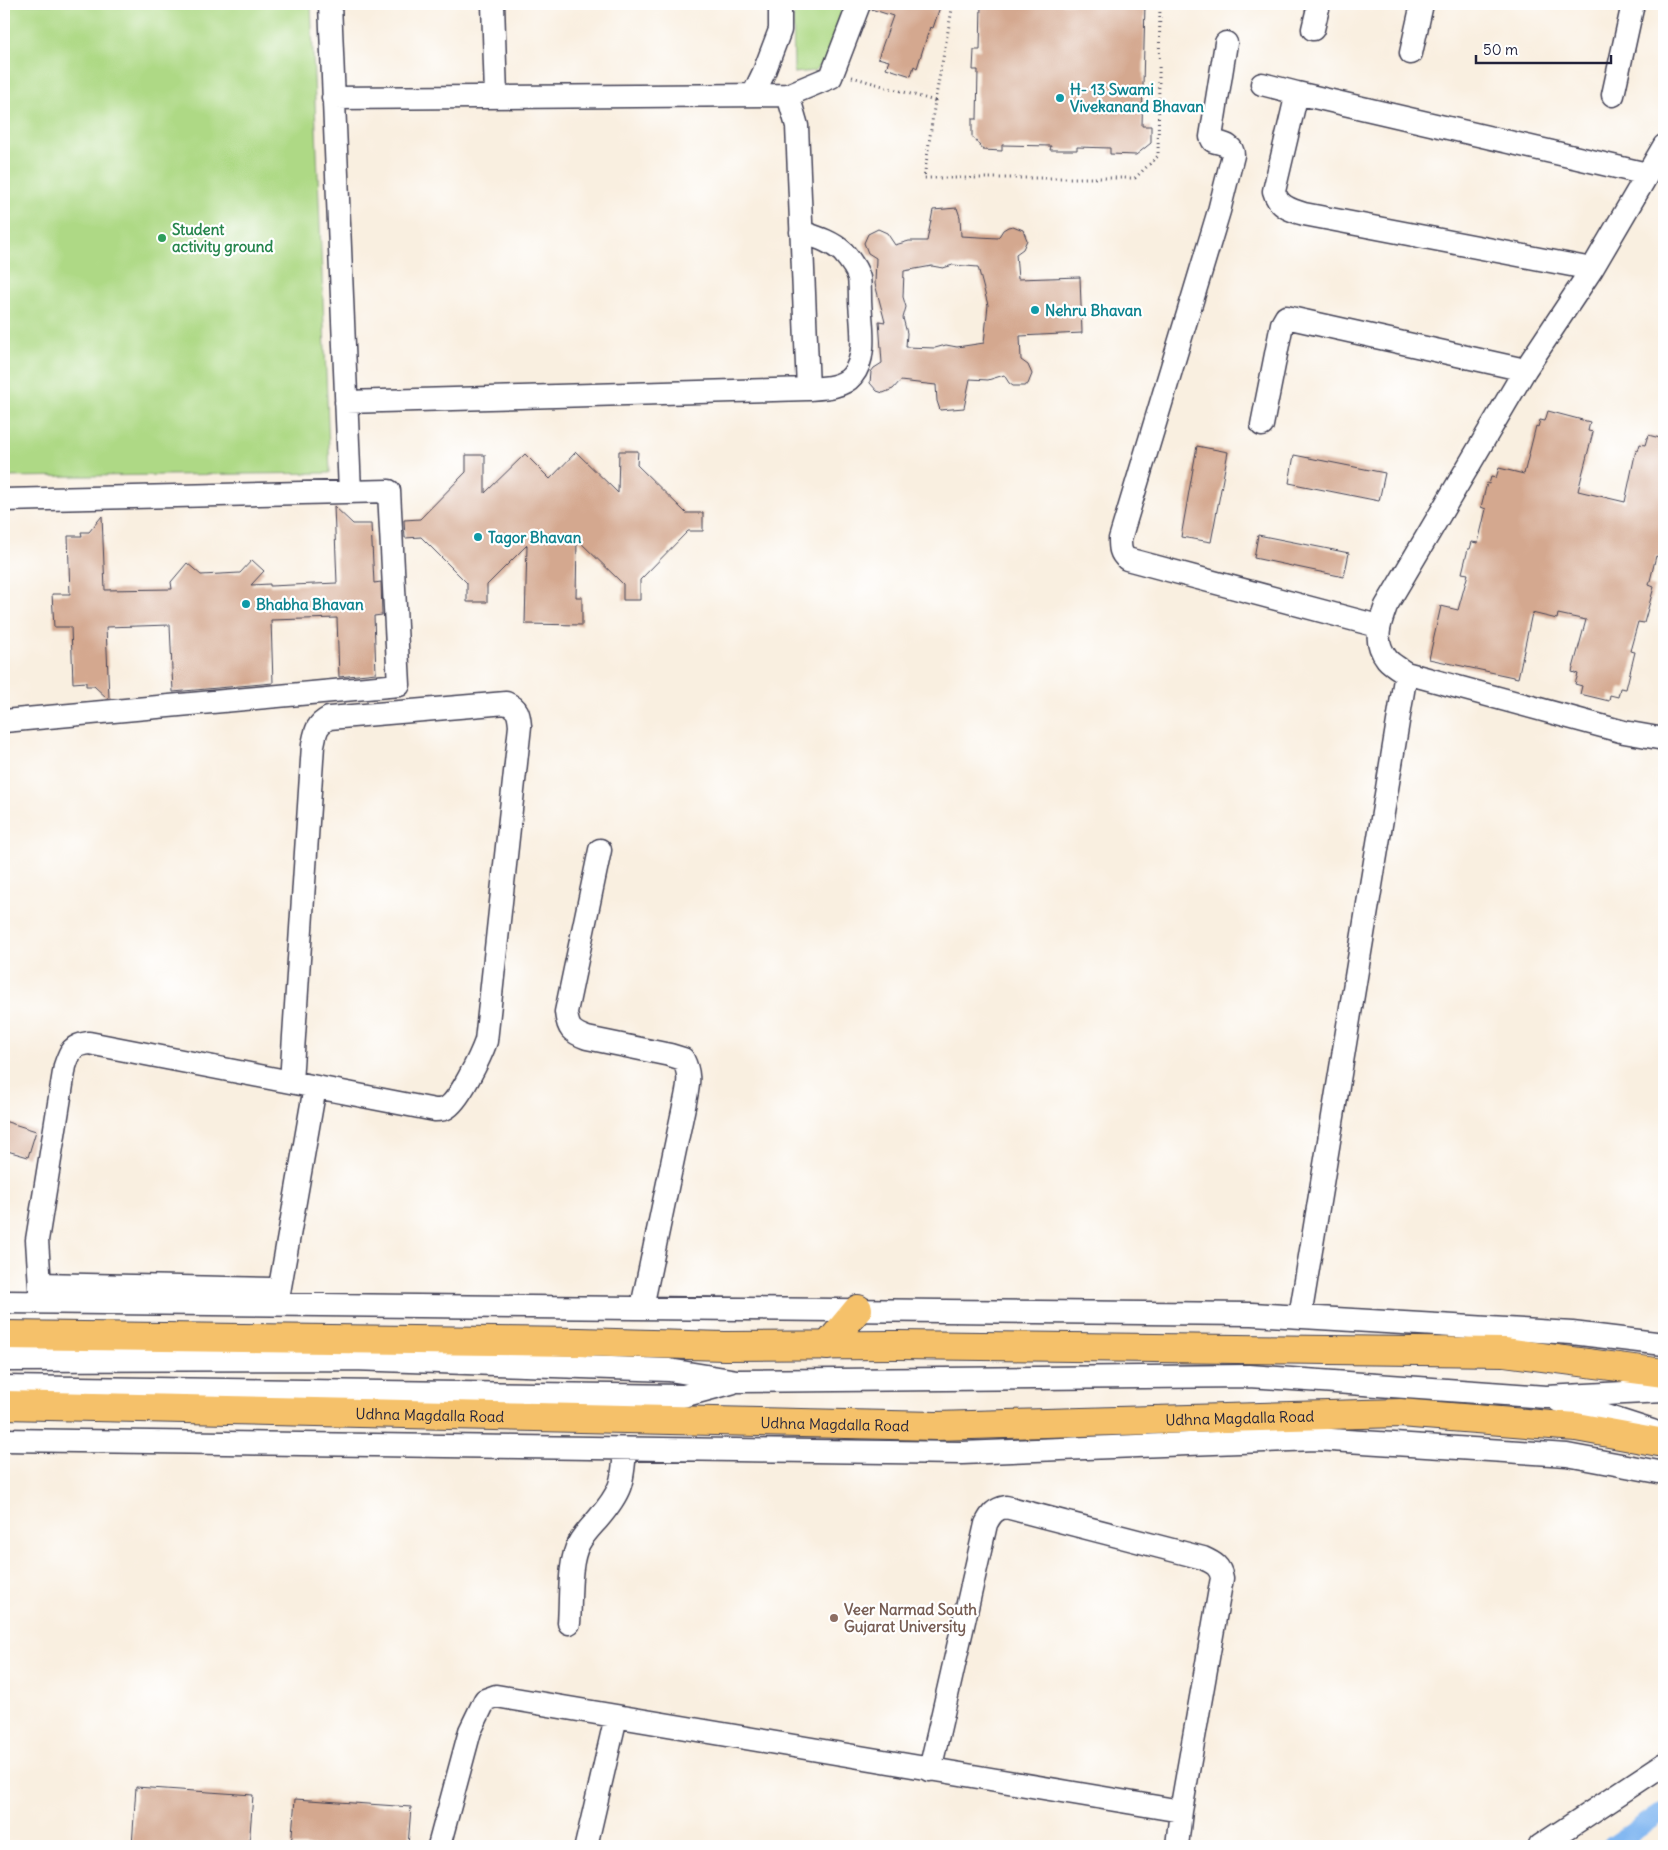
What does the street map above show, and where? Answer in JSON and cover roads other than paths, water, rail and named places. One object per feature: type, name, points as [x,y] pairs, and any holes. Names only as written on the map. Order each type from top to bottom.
[{"type":"main road","points":[[827,1346],[858,1309]]},
{"type":"main road","points":[[4,1336],[579,1342],[725,1346],[897,1345],[1504,1352],[1664,1372]]},
{"type":"main road","name":"Udhna Magdalla Road","points":[[4,1405],[936,1426],[1400,1413],[1576,1427],[1664,1443]]},
{"type":"street","points":[[330,4],[350,492]]},
{"type":"street","points":[[493,4],[496,96]]},
{"type":"street","points":[[752,95],[764,72],[780,30],[780,4]]},
{"type":"street","points":[[333,98],[788,95],[831,77],[859,4]]},
{"type":"street","points":[[1313,29],[1319,4]]},
{"type":"street","points":[[1411,54],[1422,4]]},
{"type":"street","points":[[1613,95],[1633,4]]},
{"type":"street","points":[[1226,43],[1211,137],[1213,141],[1231,147],[1233,155],[1219,211],[1120,539],[1120,548],[1126,559],[1378,626]]},
{"type":"street","points":[[1262,84],[1647,174]]},
{"type":"street","points":[[1297,93],[1274,191],[1276,199],[1282,206],[1304,214],[1592,269]]},
{"type":"street","points":[[788,95],[797,126],[808,389]]},
{"type":"street","points":[[1664,146],[1592,269],[1525,370],[1386,606],[1378,626],[1379,642],[1388,659],[1406,673],[1624,732],[1664,738]]},
{"type":"street","points":[[346,402],[808,389],[825,388],[841,384],[851,377],[859,363],[862,342],[859,278],[843,252],[833,244],[801,232]]},
{"type":"street","points":[[1262,425],[1282,324],[1286,316],[1525,370]]},
{"type":"street","points":[[4,500],[389,492],[399,685],[4,721]]},
{"type":"street","points":[[1300,1317],[1406,673]]},
{"type":"street","points":[[41,1293],[38,1240],[65,1066],[72,1049],[79,1044],[89,1043],[435,1110],[446,1108],[455,1100],[481,1054],[486,1041],[520,726],[519,716],[514,707],[506,703],[329,718],[321,722],[316,731],[313,744],[291,1082]]},
{"type":"street","points":[[600,850],[566,1012],[567,1025],[575,1033],[587,1038],[683,1059],[688,1070],[687,1089],[642,1307]]},
{"type":"street","points":[[279,1297],[316,1087]]},
{"type":"street","points":[[4,1302],[41,1293],[279,1297],[642,1307],[1252,1314],[1572,1333],[1664,1344]]},
{"type":"street","points":[[4,1360],[363,1359],[669,1370],[737,1381],[1249,1376],[1546,1397],[1664,1391]]},
{"type":"street","points":[[4,1387],[683,1396],[737,1381]]},
{"type":"street","points":[[1546,1397],[1649,1430],[1664,1433]]},
{"type":"street","points":[[4,1440],[962,1453],[1315,1439],[1567,1455],[1664,1473]]},
{"type":"street","points":[[569,1623],[573,1563],[576,1549],[580,1541],[612,1502],[619,1489],[624,1476],[625,1448]]},
{"type":"street","points":[[930,1770],[986,1524],[991,1514],[999,1508],[1006,1507],[1204,1558],[1221,1570],[1222,1578],[1181,1811],[1177,1846]]},
{"type":"street","points":[[439,1846],[470,1731],[484,1700],[496,1696],[1181,1811]]},
{"type":"street","points":[[586,1846],[616,1717]]},
{"type":"street","points":[[1540,1846],[1664,1764]]},
{"type":"waterway","points":[[1612,1846],[1664,1811]]},
{"type":"place","name":"H- 13 Swami Vivekanand Bhavan","points":[[1060,98]]},
{"type":"place","name":"Student activity ground","points":[[162,238]]},
{"type":"place","name":"Nehru Bhavan","points":[[1035,310]]},
{"type":"place","name":"Tagor Bhavan","points":[[478,537]]},
{"type":"place","name":"Bhabha Bhavan","points":[[246,604]]},
{"type":"place","name":"Veer Narmad South Gujarat University","points":[[834,1618]]}]
